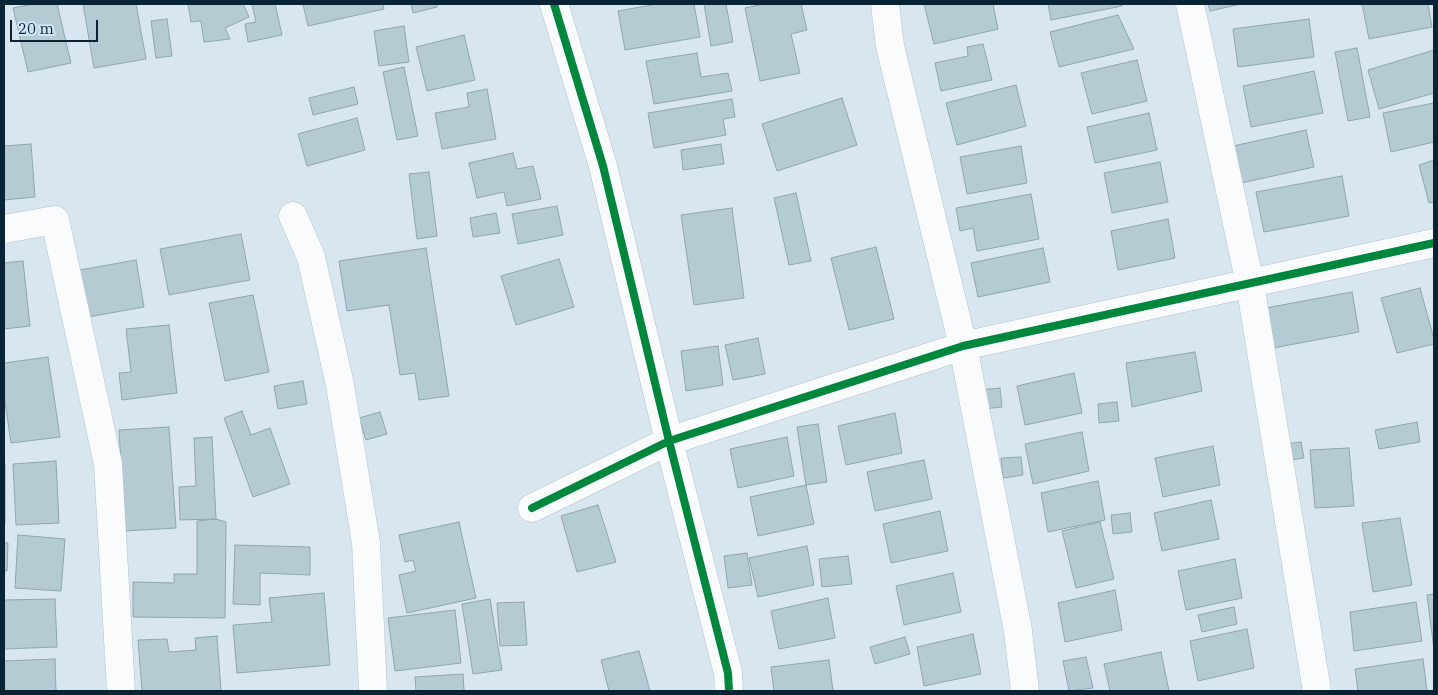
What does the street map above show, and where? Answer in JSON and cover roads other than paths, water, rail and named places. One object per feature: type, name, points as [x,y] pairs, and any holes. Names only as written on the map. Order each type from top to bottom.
[{"type":"street","points":[[554,4],[603,166],[669,442],[728,673],[729,691]]},
{"type":"street","points":[[886,4],[890,46],[963,346],[1018,631],[1025,691]]},
{"type":"street","points":[[1190,4],[1250,284],[1317,691]]},
{"type":"street","points":[[293,216],[310,257],[342,394],[366,543],[373,691]]},
{"type":"street","points":[[4,229],[55,220],[108,464],[121,691]]},
{"type":"street","points":[[532,508],[669,442],[963,346],[1434,243]]}]
